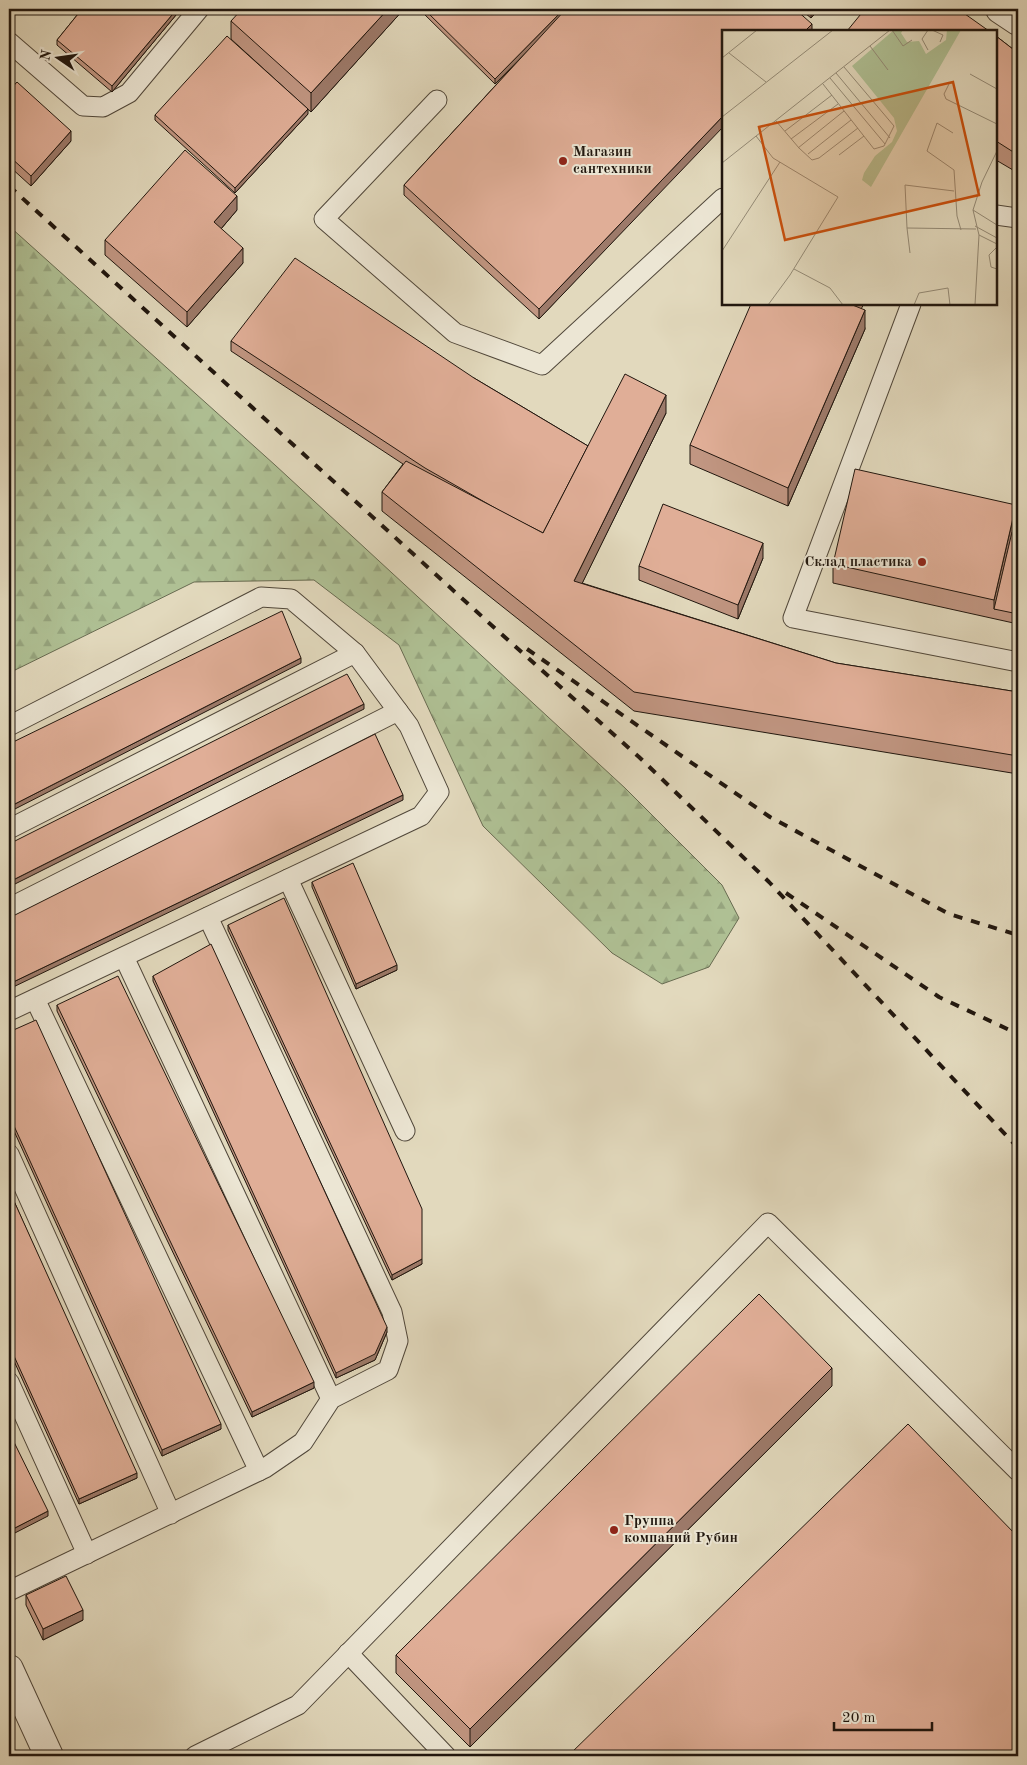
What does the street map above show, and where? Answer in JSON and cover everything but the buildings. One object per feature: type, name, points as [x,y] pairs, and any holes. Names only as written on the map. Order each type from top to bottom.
[{"type":"street","points":[[1000,9],[1018,21]]},
{"type":"street","points":[[9,1668],[49,1756]]},
{"type":"lane","points":[[9,42],[83,106],[102,106],[129,94],[199,9]]},
{"type":"lane","points":[[437,100],[324,219],[455,333],[542,365],[722,199]]},
{"type":"lane","points":[[997,215],[1018,218]]},
{"type":"lane","points":[[911,305],[793,618],[1018,662]]},
{"type":"lane","points":[[9,726],[261,597],[291,599],[356,653],[409,726],[439,792],[422,816],[9,1011]]},
{"type":"lane","points":[[9,830],[356,653]]},
{"type":"lane","points":[[9,908],[398,711]]},
{"type":"lane","points":[[288,879],[405,1130]]},
{"type":"lane","points":[[9,1591],[258,1472],[303,1442],[331,1399],[388,1370],[398,1341],[392,1312],[208,917]]},
{"type":"lane","points":[[124,956],[331,1399]]},
{"type":"lane","points":[[35,998],[258,1472]]},
{"type":"lane","points":[[9,1154],[171,1514]]},
{"type":"lane","points":[[195,1756],[298,1705],[768,1223],[1018,1471]]},
{"type":"lane","points":[[9,1382],[87,1554]]},
{"type":"lane","points":[[348,1654],[446,1756]]},
{"type":"green space","points":[[9,226],[275,465],[625,788],[722,885],[739,918],[709,967],[662,984],[612,953],[483,826],[399,645],[314,580],[194,582],[9,673]]},
{"type":"railway","points":[[9,186],[639,757],[769,882],[1018,1148]]},
{"type":"railway","points":[[527,649],[770,817],[949,914],[1018,935]]},
{"type":"railway","points":[[786,893],[939,997],[1018,1034]]},
{"type":"place","name":"Магазин сантехники","points":[[563,161]]},
{"type":"place","name":"Склад пластика","points":[[922,562]]},
{"type":"place","name":"Группа компаний Рубин","points":[[614,1530]]}]
